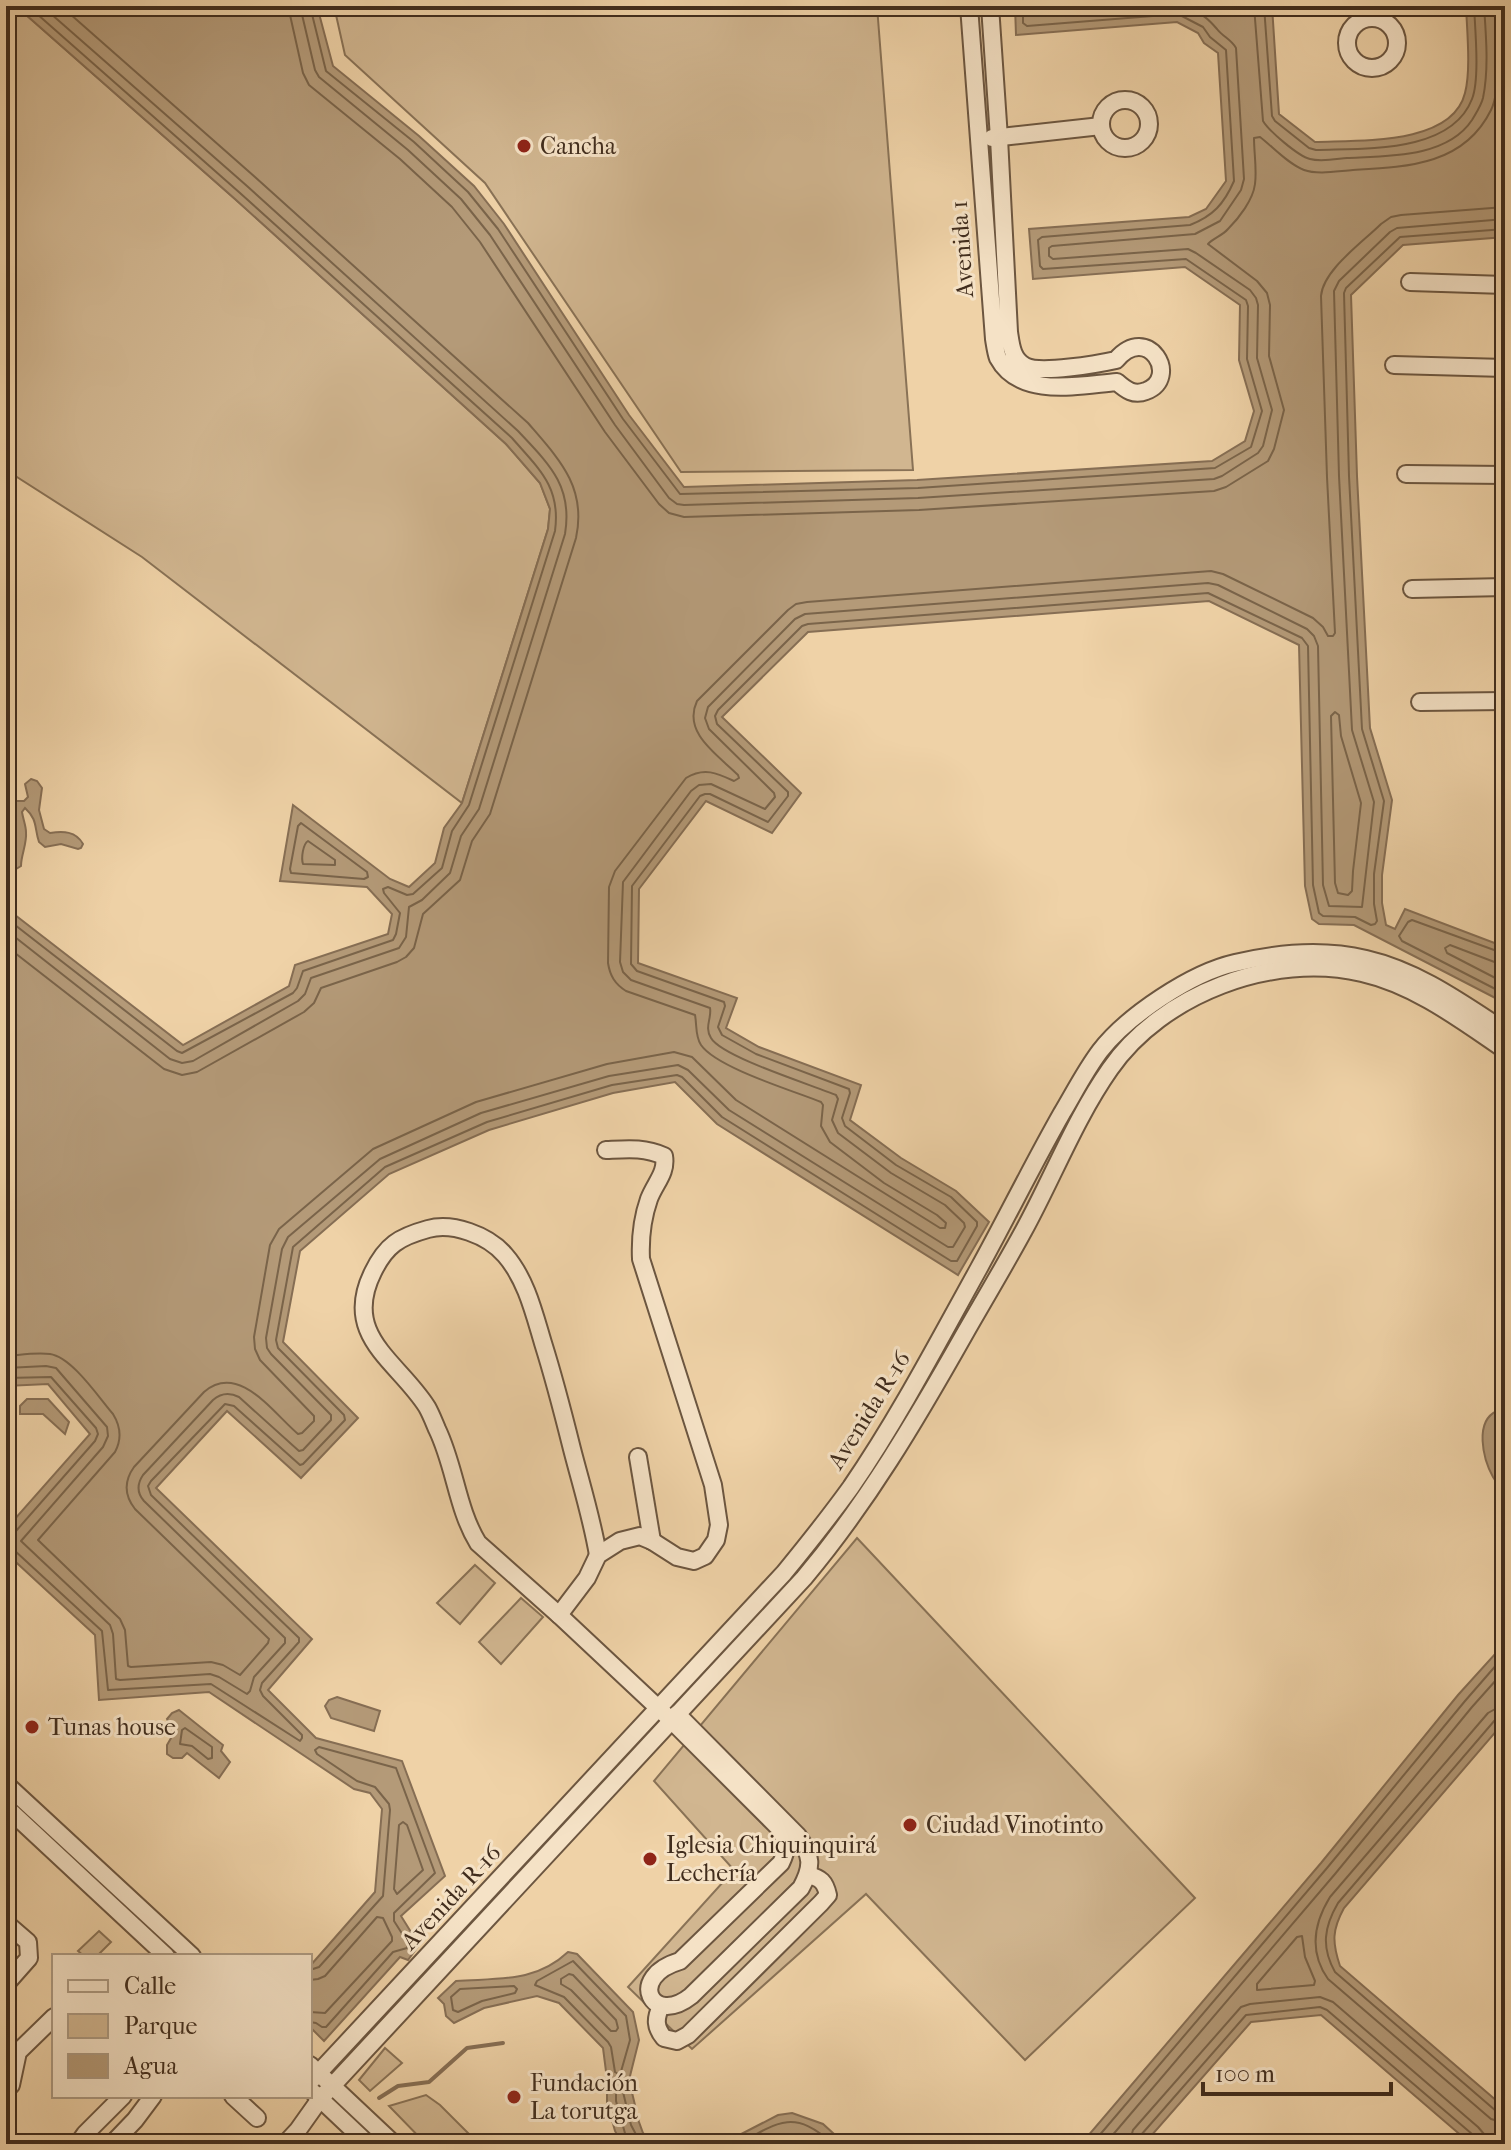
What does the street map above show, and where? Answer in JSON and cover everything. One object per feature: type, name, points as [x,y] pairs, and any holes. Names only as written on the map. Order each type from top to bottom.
[{"type":"street","name":"Avenida 1","points":[[969,6],[986,247],[998,357],[1009,371],[1025,382],[1040,387],[1117,382],[1126,391],[1138,394],[1150,390],[1159,381],[1161,369],[1158,357],[1148,349],[1136,346],[1124,351],[1116,360],[1041,368],[1027,367],[1011,351],[990,6]]},
{"type":"street","points":[[971,40],[992,40]]},
{"type":"street","points":[[978,139],[1101,126]]},
{"type":"street","points":[[986,247],[1005,247]]},
{"type":"street","points":[[1410,282],[1505,285]]},
{"type":"street","points":[[1116,360],[1117,382]]},
{"type":"street","points":[[1394,365],[1505,368]]},
{"type":"street","points":[[1406,474],[1505,475]]},
{"type":"street","points":[[1412,589],[1505,587]]},
{"type":"street","points":[[1420,702],[1505,701]]},
{"type":"street","name":"Avenida R-16","points":[[285,2144],[303,2137],[315,2094],[332,2086],[614,1783],[851,1486],[930,1357],[1031,1167],[1095,1058],[1122,1027],[1173,991],[1232,964],[1288,955],[1329,953],[1397,968],[1455,998],[1505,1031]]},
{"type":"street","name":"Avenida R-16","points":[[313,2074],[601,1770],[669,1714],[804,1578],[831,1545],[868,1495],[921,1410],[1025,1229],[1110,1068],[1134,1040],[1162,1017],[1215,987],[1277,971],[1311,968],[1364,973],[1402,987],[1452,1014],[1505,1050]]},
{"type":"street","points":[[1095,1058],[1110,1068]]},
{"type":"street","points":[[559,1615],[587,1578],[598,1555],[620,1541],[640,1536],[677,1557],[694,1561],[712,1548],[719,1525],[713,1485],[641,1259],[640,1237],[650,1198],[666,1167],[664,1156],[638,1148],[606,1150]]},
{"type":"street","points":[[598,1555],[557,1389],[531,1302],[503,1253],[471,1232],[444,1226],[430,1228],[394,1243],[381,1255],[368,1280],[363,1299],[364,1314],[371,1338],[426,1406],[448,1457],[469,1528],[478,1543],[669,1714],[798,1836],[807,1849],[810,1861],[808,1875],[801,1888],[691,1996],[670,2007],[661,2006],[649,1990],[656,1972],[680,1961],[781,1863],[787,1852],[786,1840],[779,1828],[669,1714]]},
{"type":"street","points":[[638,1457],[652,1541]]},
{"type":"street","points":[[601,1770],[614,1783]]},
{"type":"street","points":[[8,1790],[186,1954]]},
{"type":"street","points":[[6,1807],[164,1954]]},
{"type":"street","points":[[661,2006],[656,2017],[657,2029],[664,2038],[677,2041],[688,2035],[828,1895],[826,1885],[808,1875]]},
{"type":"street","points":[[6,1923],[28,1942],[29,1958],[6,1984]]},
{"type":"street","points":[[6,2090],[11,2085],[18,2052],[52,2019]]},
{"type":"street","points":[[313,2074],[332,2086],[394,2144]]},
{"type":"street","points":[[315,2094],[368,2144]]},
{"type":"street","points":[[78,2144],[121,2098]]},
{"type":"street","points":[[112,2144],[152,2098]]},
{"type":"street","points":[[235,2098],[257,2118]]},
{"type":"green space","points":[[6,6],[16,6],[235,199],[506,444],[540,483],[550,509],[548,529],[462,803],[142,557],[6,470]]},
{"type":"green space","points":[[334,6],[877,6],[913,470],[681,472],[485,183],[345,55]]},
{"type":"green space","name":"Ciudad Vinotinto","points":[[857,1538],[1195,1898],[1025,2060],[866,1894],[692,2049],[628,1987],[734,1870],[654,1781]]},
{"type":"green space","points":[[475,1565],[495,1583],[460,1624],[437,1603]]},
{"type":"green space","points":[[521,1598],[543,1617],[501,1664],[479,1642]]},
{"type":"green space","points":[[99,1931],[111,1942],[99,1954],[82,1954],[78,1951]]},
{"type":"green space","points":[[385,2048],[402,2063],[370,2091],[359,2080]]},
{"type":"green space","points":[[426,2095],[479,2144],[426,2144],[389,2106]]},
{"type":"water","points":[[16,6],[317,6],[333,66],[419,136],[474,186],[504,224],[629,415],[684,487],[917,480],[1212,461],[1245,441],[1254,411],[1239,360],[1240,305],[1185,267],[1033,279],[1029,229],[1189,217],[1206,209],[1226,181],[1218,53],[1204,43],[1198,33],[1177,22],[1016,35],[1015,6],[1272,6],[1279,114],[1315,142],[1401,137],[1442,123],[1457,110],[1467,84],[1466,6],[1505,6],[1505,237],[1403,245],[1351,295],[1370,728],[1392,800],[1382,875],[1386,925],[1395,929],[1405,909],[1505,947],[1505,1003],[1354,925],[1319,924],[1312,919],[1305,886],[1299,645],[1209,601],[808,632],[722,717],[801,793],[772,833],[706,801],[639,889],[638,963],[737,998],[726,1028],[759,1047],[861,1085],[850,1120],[901,1158],[956,1191],[989,1222],[958,1275],[717,1124],[675,1082],[613,1093],[489,1130],[389,1174],[300,1251],[283,1342],[358,1418],[301,1478],[227,1411],[156,1488],[312,1639],[268,1690],[316,1738],[402,1761],[445,1876],[401,1916],[419,1945],[408,1960],[400,1957],[324,2041],[312,2029],[312,1964],[375,1892],[382,1809],[370,1793],[354,1789],[209,1692],[99,1700],[95,1635],[6,1553],[6,1529],[90,1434],[48,1384],[6,1386],[6,908],[183,1045],[289,986],[295,965],[388,934],[392,914],[367,887],[280,881],[293,805],[390,879],[409,887],[435,863],[444,828],[462,803],[548,529],[550,509],[540,483],[506,444]]},
{"type":"water","points":[[31,779],[42,788],[39,810],[44,829],[50,833],[73,834],[83,844],[78,849],[61,844],[45,847],[39,842],[34,820],[25,808],[22,812],[26,836],[21,866],[13,869],[10,863],[15,841],[12,821],[6,816],[6,794],[15,801],[24,801],[28,797],[25,784]]},
{"type":"water","points":[[27,1399],[48,1399],[69,1422],[65,1434],[43,1414],[20,1414],[20,1406]]},
{"type":"water","points":[[1497,1411],[1505,1412],[1505,1493],[1489,1469],[1483,1441],[1485,1423]]},
{"type":"water","points":[[1505,1643],[1505,1721],[1344,1908],[1334,1936],[1340,1966],[1505,2108],[1505,2144],[1471,2144],[1321,2015],[1251,2022],[1144,2144],[1081,2144],[1321,1863],[1458,1695]]},
{"type":"water","points":[[337,1697],[380,1711],[374,1731],[331,1718],[325,1706]]},
{"type":"water","points":[[179,1710],[223,1745],[221,1751],[230,1762],[219,1778],[187,1753],[182,1758],[167,1754],[167,1745],[174,1733],[167,1719]]},
{"type":"water","points":[[568,1952],[577,1954],[633,2012],[639,2040],[629,2080],[639,2122],[652,2144],[622,2144],[607,2102],[603,2048],[559,2003],[537,1996],[484,2008],[454,2023],[446,2016],[444,2004],[438,1998],[456,1981],[529,1974]]},
{"type":"water","points":[[792,2113],[823,2124],[845,2144],[722,2144],[778,2115]]},
{"type":"waterway","points":[[379,2098],[398,2086],[429,2082],[467,2048],[503,2043]]},
{"type":"place","name":"Cancha","points":[[524,146]]},
{"type":"place","name":"Tunas house","points":[[32,1727]]},
{"type":"place","name":"Ciudad Vinotinto","points":[[910,1825]]},
{"type":"place","name":"Iglesia Chiquinquirá Lechería","points":[[650,1859]]},
{"type":"place","name":"Fundación La torutga","points":[[514,2097]]}]
